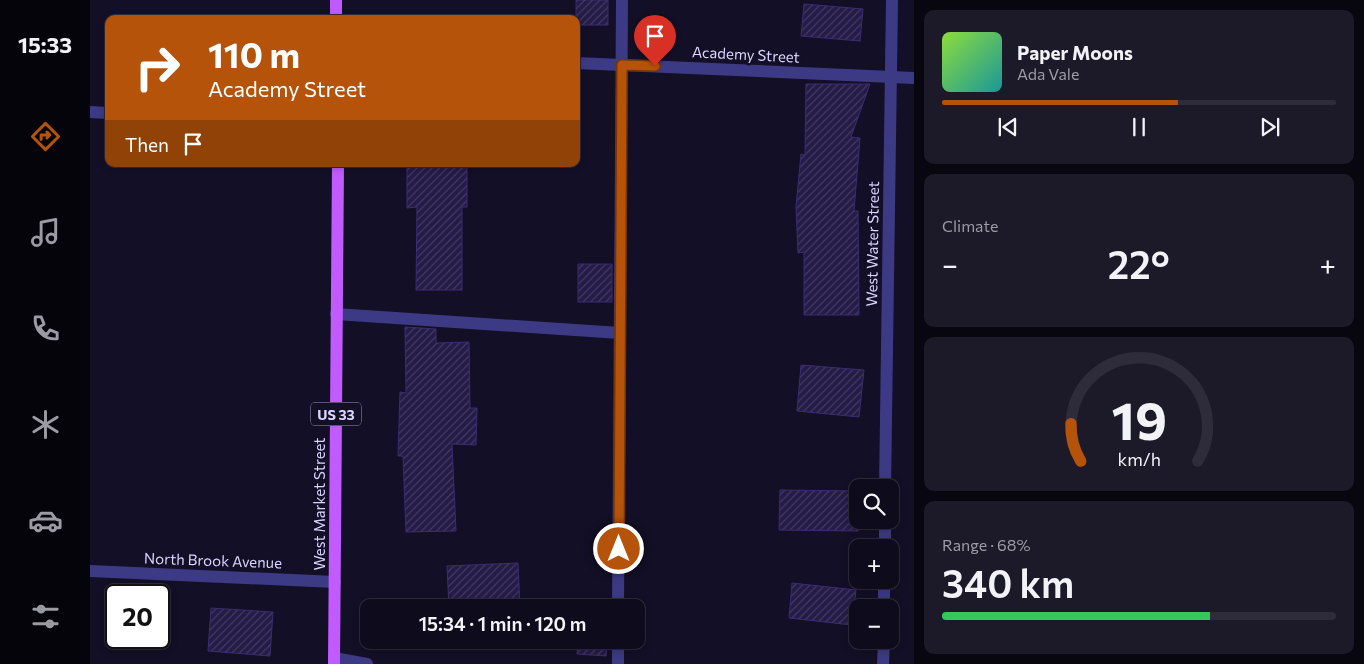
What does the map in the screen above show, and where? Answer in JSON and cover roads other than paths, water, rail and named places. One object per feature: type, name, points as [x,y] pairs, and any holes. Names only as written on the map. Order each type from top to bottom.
[{"type":"main road","points":[[336,0],[336,15]]},
{"type":"main road","name":"West Market Street","points":[[334,661],[338,167]]},
{"type":"street","points":[[618,599],[622,0]]},
{"type":"street","name":"West Water Street","points":[[885,479],[892,0]]},
{"type":"street","name":"Academy Street","points":[[580,63],[914,78]]},
{"type":"street","points":[[90,112],[105,113]]},
{"type":"street","points":[[336,314],[620,333]]},
{"type":"street","name":"North Brook Avenue","points":[[90,571],[335,582]]},
{"type":"street","points":[[618,649],[618,664]]},
{"type":"street","points":[[883,664],[884,649]]},
{"type":"street","points":[[334,661],[367,664]]}]
